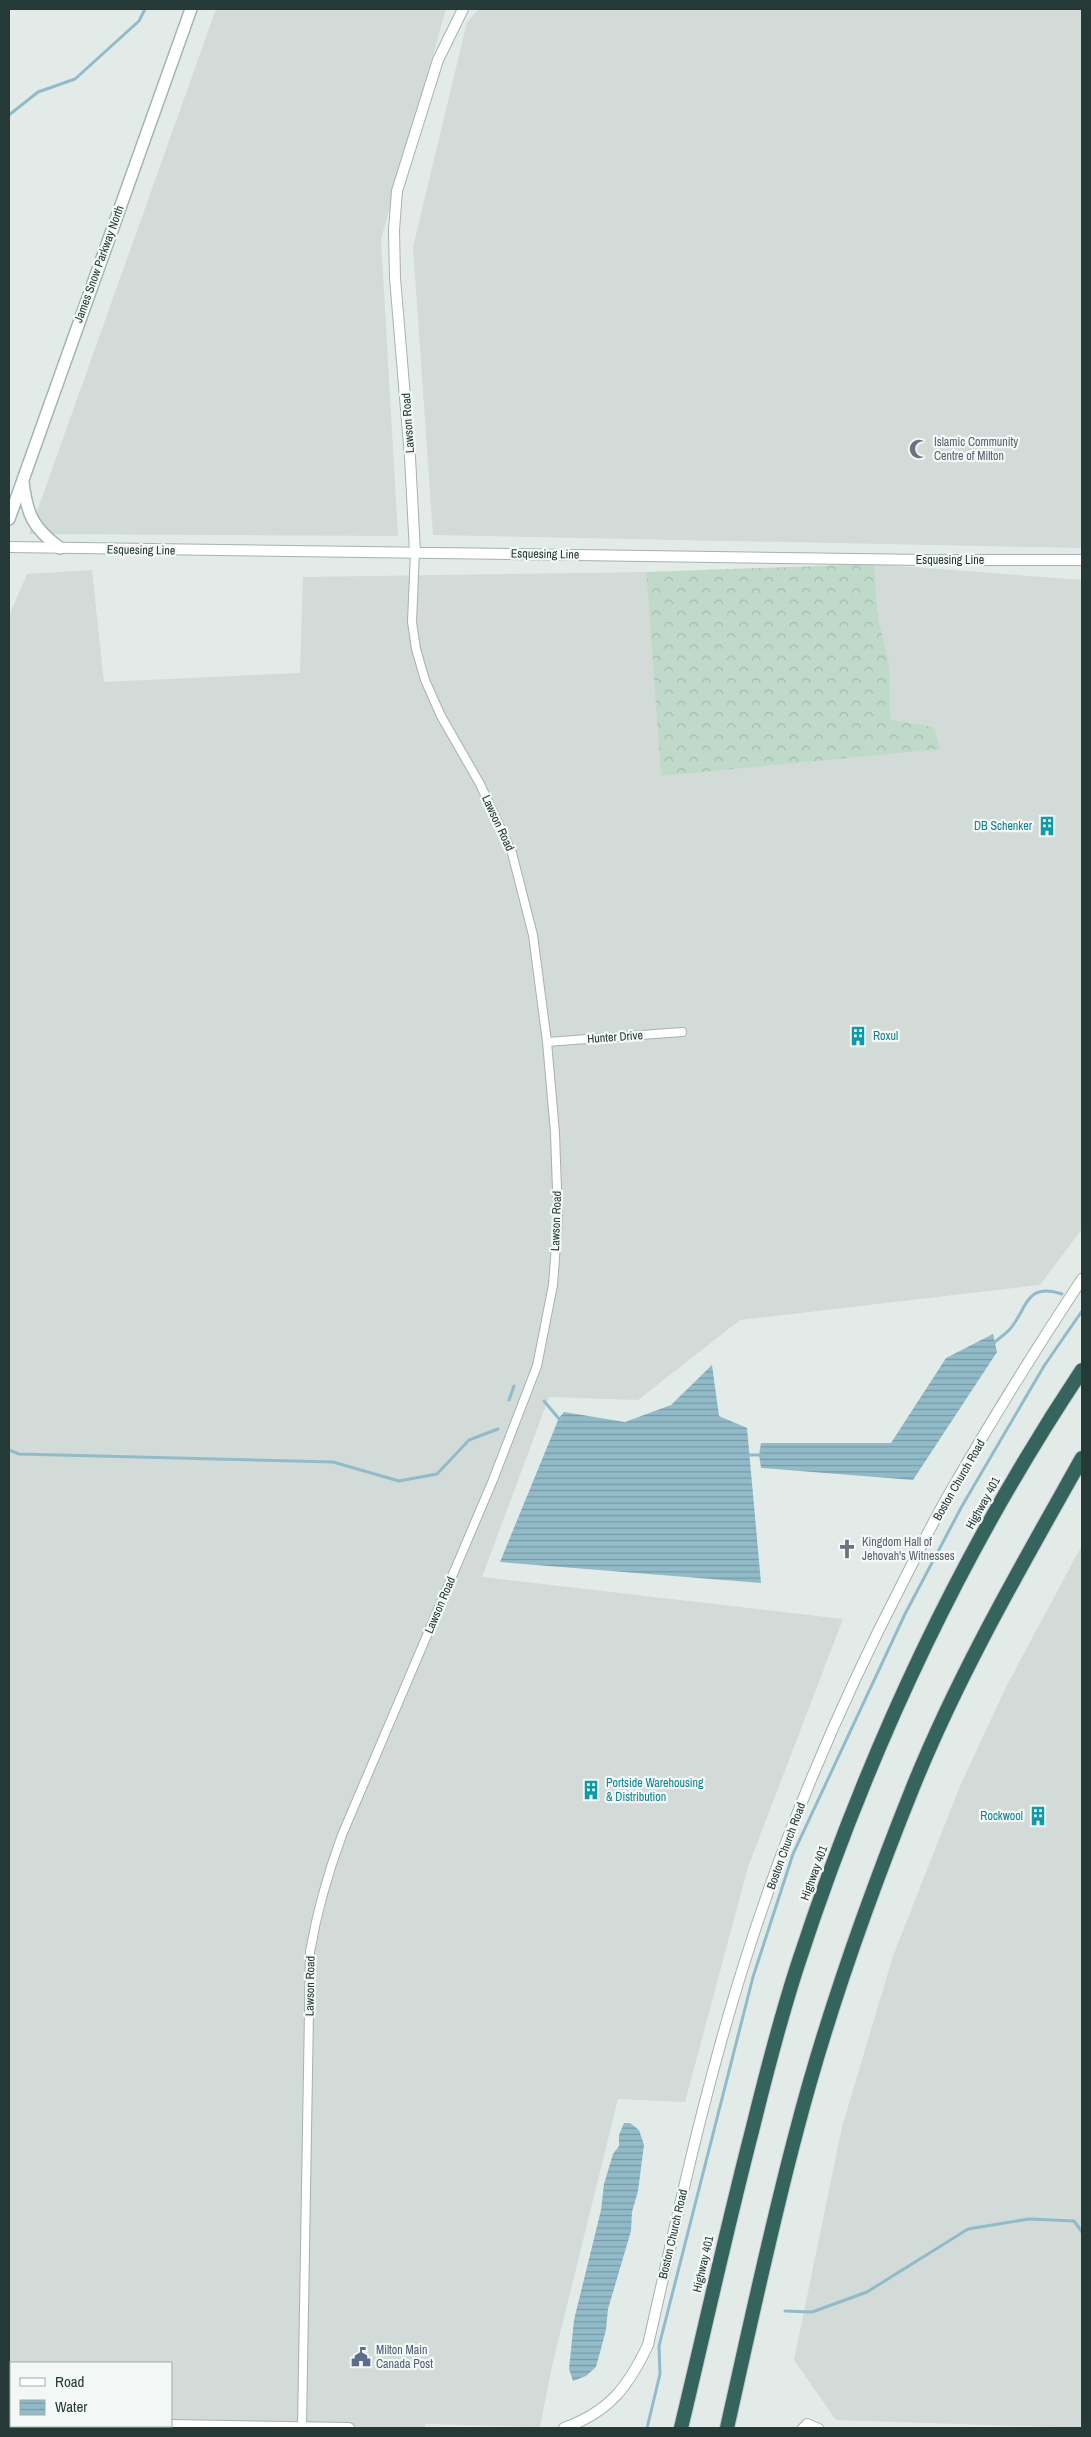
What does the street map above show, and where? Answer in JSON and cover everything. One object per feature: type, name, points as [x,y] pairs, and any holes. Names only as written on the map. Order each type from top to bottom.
[{"type":"highway","name":"Highway 401","points":[[681,2428],[716,2272],[767,2072],[796,1970],[834,1859],[869,1771],[957,1580],[1040,1433],[1082,1370]]},
{"type":"highway","points":[[727,2428],[796,2133],[837,1997],[880,1873],[914,1785],[962,1680],[1000,1605],[1082,1458]]},
{"type":"main road","name":"James Snow Parkway North","points":[[9,519],[191,9]]},
{"type":"main road","points":[[23,478],[30,516],[36,528],[60,548]]},
{"type":"street","name":"Lawson Road","points":[[302,2428],[310,1968],[315,1923],[328,1875],[342,1835],[493,1480],[537,1366],[553,1285],[558,1218],[555,1133],[547,1042],[533,935],[512,853],[480,784],[441,716],[425,680],[416,649],[411,602],[415,552],[410,457],[395,278],[394,230],[397,191],[438,60],[463,9]]},
{"type":"street","name":"Esquesing Line","points":[[9,547],[928,560],[1082,560]]},
{"type":"street","name":"Hunter Drive","points":[[547,1042],[682,1032]]},
{"type":"street","name":"Boston Church Road","points":[[564,2428],[594,2415],[609,2404],[624,2388],[636,2370],[648,2345],[697,2131],[744,1962],[789,1833],[830,1734],[880,1626],[952,1489],[1044,1337],[1082,1279]]},
{"type":"street","points":[[802,2428],[807,2422],[819,2428]]},
{"type":"street","points":[[172,2425],[349,2428]]},
{"type":"shaded area","points":[[216,9],[446,9],[381,239],[398,536],[29,534]]},
{"type":"shaded area","points":[[479,9],[1082,9],[1082,548],[433,535],[413,247],[467,22]]},
{"type":"shaded area","points":[[874,564],[1082,580],[1082,1229],[1040,1285],[740,1320],[638,1400],[549,1397],[482,1577],[843,1619],[748,1867],[685,2102],[618,2099],[552,2366],[540,2427],[425,2424],[425,2428],[9,2428],[9,616],[27,574],[92,570],[104,682],[300,673],[303,577],[646,572],[661,775],[934,727],[890,719],[878,618]]},
{"type":"shaded area","name":"Rockwool","points":[[1082,1545],[1082,2428],[836,2420],[794,2360],[842,2127],[893,1956],[960,1786],[1006,1687]]},
{"type":"green space","points":[[874,564],[878,618],[889,664],[890,719],[934,727],[940,749],[661,776],[646,572]]},
{"type":"water","points":[[993,1334],[997,1352],[913,1480],[761,1468],[759,1455],[761,1443],[891,1443],[946,1358]]},
{"type":"water","points":[[712,1365],[719,1416],[747,1428],[761,1583],[500,1562],[559,1418],[564,1412],[625,1422],[671,1405]]},
{"type":"water","points":[[624,2123],[630,2123],[639,2130],[644,2145],[638,2191],[632,2212],[631,2231],[608,2309],[606,2330],[596,2367],[586,2376],[573,2381],[569,2369],[574,2320],[601,2210],[604,2184],[613,2154],[619,2146],[619,2135]]},
{"type":"waterway","points":[[9,115],[38,92],[75,79],[139,21],[145,9]]},
{"type":"waterway","points":[[992,1345],[1010,1329],[1034,1294],[1041,1291],[1062,1294]]},
{"type":"waterway","points":[[647,2428],[660,2374],[659,2346],[753,1977],[793,1854],[905,1614],[962,1506],[1044,1366],[1082,1311]]},
{"type":"waterway","points":[[509,1400],[514,1386]]},
{"type":"waterway","points":[[544,1401],[560,1420]]},
{"type":"waterway","points":[[9,1450],[19,1454],[333,1462],[399,1481],[437,1474],[469,1440],[498,1429]]},
{"type":"waterway","points":[[746,1455],[762,1455]]},
{"type":"waterway","points":[[785,2311],[812,2312],[867,2292],[968,2229],[1029,2219],[1074,2221],[1082,2232]]},
{"type":"place","name":"Islamic Community Centre of Milton","points":[[919,449]]},
{"type":"place","name":"DB Schenker","points":[[1047,826]]},
{"type":"place","name":"Roxul","points":[[858,1036]]},
{"type":"place","name":"Kingdom Hall of Jehovah's Witnesses","points":[[847,1549]]},
{"type":"place","name":"Portside Warehousing & Distribution","points":[[591,1790]]},
{"type":"place","name":"Rockwool","points":[[1038,1816]]},
{"type":"place","name":"Milton Main Canada Post","points":[[361,2357]]}]
